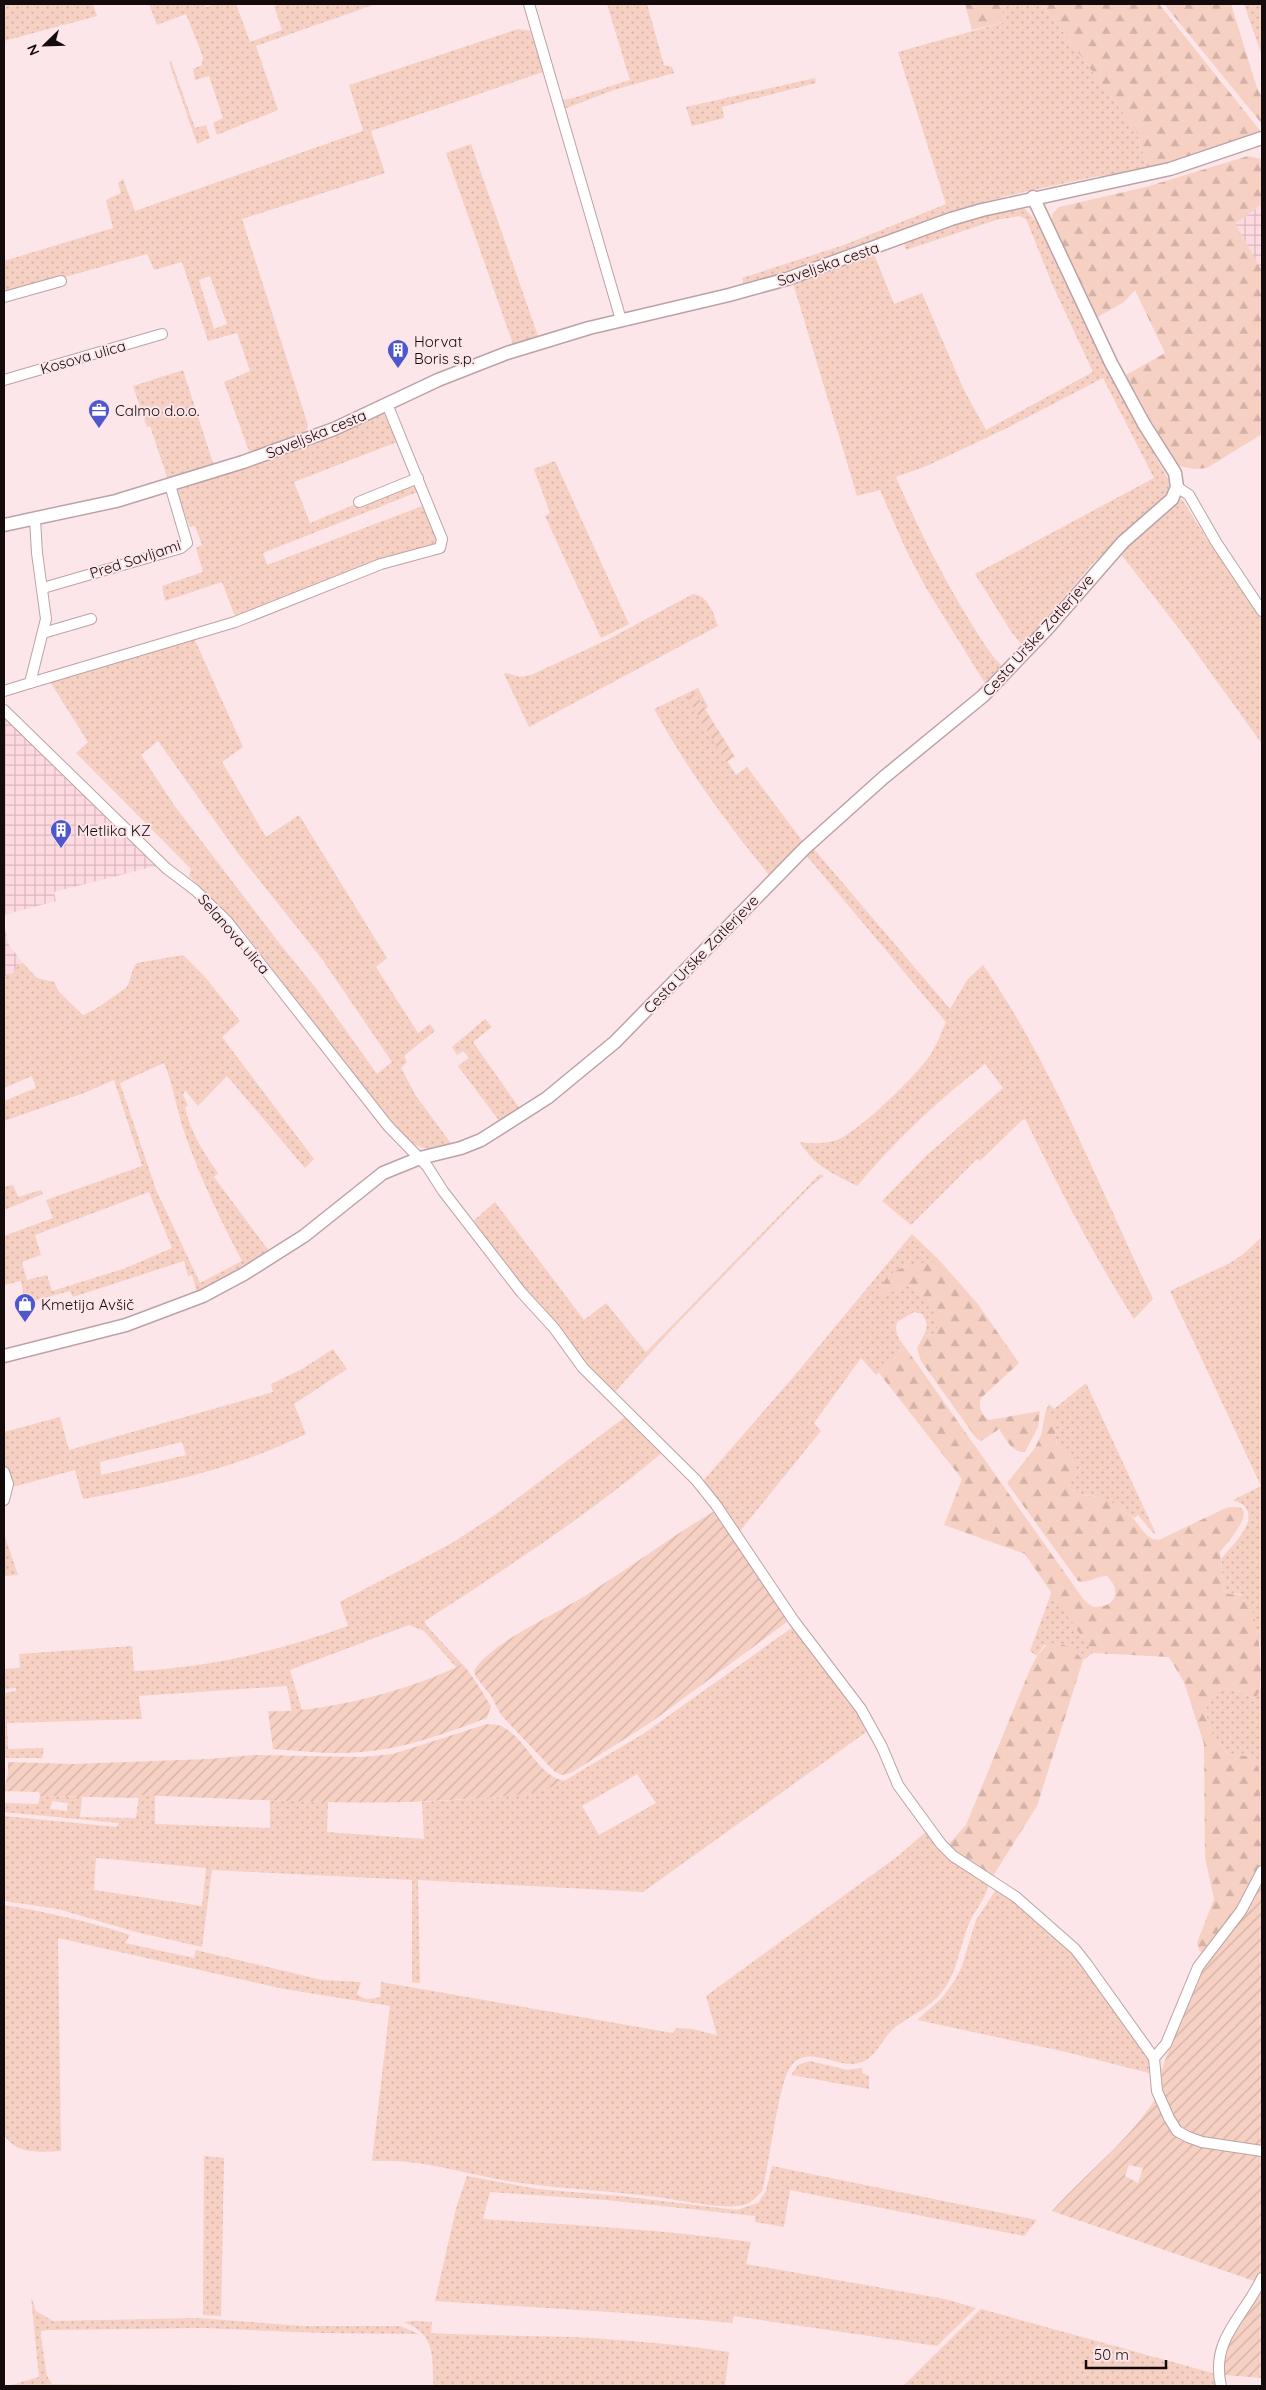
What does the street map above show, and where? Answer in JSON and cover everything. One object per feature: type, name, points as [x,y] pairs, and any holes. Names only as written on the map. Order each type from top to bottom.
[{"type":"street","points":[[529,4],[621,320]]},
{"type":"street","name":"Saveljska cesta","points":[[4,524],[88,508],[170,485],[317,436],[438,380],[490,359],[547,340],[774,283],[952,219],[1033,197],[1170,169],[1262,138]]},
{"type":"street","points":[[1033,197],[1111,363],[1144,424],[1173,468],[1177,487],[1189,495],[1216,542],[1262,611]]},
{"type":"street","points":[[4,297],[61,282]]},
{"type":"street","name":"Kosova ulica","points":[[4,380],[162,334]]},
{"type":"street","points":[[4,691],[226,625],[382,564],[440,548],[442,539],[387,404]]},
{"type":"street","points":[[359,502],[418,478]]},
{"type":"street","name":"Pred Savljami","points":[[43,588],[181,548],[187,543],[170,485]]},
{"type":"street","name":"Cesta Urške Zatlerjeve","points":[[4,1356],[126,1325],[203,1296],[244,1274],[304,1236],[383,1173],[420,1158],[462,1148],[503,1127],[547,1098],[615,1042],[805,848],[883,778],[983,696],[1047,629],[1123,542],[1172,499],[1177,487]]},
{"type":"street","points":[[30,683],[46,619],[37,553],[35,519]]},
{"type":"street","points":[[43,633],[91,619]]},
{"type":"street","name":"Selanova ulica","points":[[4,710],[166,868],[195,890],[227,921],[388,1126],[420,1158],[521,1292],[554,1328],[583,1368],[696,1480],[716,1505],[794,1621],[861,1709],[882,1747],[898,1785],[941,1844],[953,1856],[1016,1897],[1074,1949],[1154,2058]]},
{"type":"street","points":[[4,1472],[8,1484],[4,1500]]},
{"type":"street","points":[[1262,1871],[1240,1911],[1198,1967],[1166,2044],[1154,2058],[1157,2091],[1177,2131],[1202,2142],[1262,2151]]},
{"type":"street","points":[[1221,2386],[1218,2359],[1224,2341],[1262,2278]]},
{"type":"shaded area","points":[[1262,204],[1262,271],[1235,224]]},
{"type":"shaded area","points":[[4,717],[156,866],[54,892],[56,901],[4,915]]},
{"type":"shaded area","points":[[4,925],[9,945],[23,963],[17,966],[15,972],[4,977]]},
{"type":"green space","points":[[4,4],[93,4],[97,16],[4,41]]},
{"type":"green space","points":[[149,4],[205,4],[206,7],[216,4],[236,4],[250,42],[282,30],[274,6],[281,4],[376,4],[256,46],[278,110],[217,135],[213,123],[223,118],[209,76],[195,80],[193,69],[202,65],[203,57],[186,14],[157,25]]},
{"type":"green space","points":[[607,4],[647,4],[664,65],[672,67],[674,73],[614,90],[564,109],[561,100],[570,99],[630,80]]},
{"type":"green space","points":[[965,4],[1000,4],[1005,22],[972,30]]},
{"type":"green space","points":[[1000,4],[1042,4],[1136,130],[1148,170],[1093,177],[1006,196],[952,211],[850,250],[744,285],[742,278],[844,245],[946,204],[898,52],[1005,22]]},
{"type":"green space","points":[[1042,4],[1159,4],[1262,133],[1148,170],[1136,130]]},
{"type":"green space","points":[[1164,4],[1231,4],[1257,88],[1262,98],[1262,124]]},
{"type":"green space","points":[[1244,4],[1262,4],[1262,56]]},
{"type":"green space","points":[[518,29],[532,31],[546,71],[371,131],[385,173],[242,219],[308,425],[305,434],[253,453],[249,451],[224,382],[250,371],[237,333],[208,341],[182,262],[154,270],[147,254],[4,294],[4,261],[113,228],[106,200],[121,193],[118,183],[123,179],[135,211],[363,131],[349,85]],"holes":[[[210,276],[227,324],[214,329],[199,280]]]},
{"type":"green space","points":[[171,61],[195,128],[206,125],[210,138],[197,144],[169,62]]},
{"type":"green space","points":[[815,78],[816,83],[722,107],[724,118],[692,126],[686,107]]},
{"type":"green space","points":[[471,144],[538,336],[513,344],[446,153]]},
{"type":"green space","points":[[1248,156],[1262,159],[1262,204],[1235,224],[1262,271],[1262,434],[1207,468],[1195,469],[1179,466],[1167,449],[1126,375],[1165,353],[1135,290],[1124,302],[1096,318],[1052,223],[1052,214],[1059,207],[1146,187]]},
{"type":"green space","points":[[1016,207],[1025,209],[1036,221],[1106,367],[1170,483],[1167,492],[1161,500],[1092,564],[1023,646],[1012,633],[975,574],[1154,478],[1103,378],[1005,429],[929,465],[896,477],[948,583],[984,644],[1003,667],[986,685],[926,588],[906,550],[880,490],[857,496],[793,283],[874,254],[894,304],[922,293],[963,388],[986,430],[1093,372],[1053,286],[1026,219],[1019,216],[996,220],[906,250],[904,243]]},
{"type":"green space","points":[[183,370],[214,466],[168,480],[150,426],[147,427],[133,386]]},
{"type":"green space","points":[[385,413],[397,437],[397,442],[294,482],[310,523],[414,480],[420,491],[263,553],[267,565],[425,505],[439,545],[236,619],[222,582],[165,601],[162,586],[203,572],[196,548],[202,545],[195,526],[190,527],[176,491],[320,442]]},
{"type":"green space","points":[[555,461],[629,624],[601,638],[545,516],[550,513],[534,469]]},
{"type":"green space","points":[[1182,499],[1210,544],[1262,614],[1262,744],[1180,630],[1120,553]]},
{"type":"green space","points":[[693,594],[698,595],[707,602],[718,626],[529,727],[504,674],[520,677],[531,675],[607,640]]},
{"type":"green space","points":[[194,638],[243,747],[222,762],[266,837],[299,815],[387,958],[376,967],[418,1033],[430,1024],[435,1031],[404,1056],[407,1062],[401,1068],[416,1096],[453,1146],[427,1148],[416,1145],[405,1137],[348,1069],[244,932],[189,876],[191,869],[76,753],[88,742],[49,680]],"holes":[[[158,741],[237,852],[322,959],[392,1062],[377,1074],[315,987],[174,805],[141,755]]]},
{"type":"green space","points":[[698,688],[708,707],[698,715],[736,775],[747,767],[803,842],[769,875],[708,795],[654,709]]},
{"type":"green space","points":[[695,693],[735,757],[726,762],[688,698]]},
{"type":"green space","points":[[813,848],[950,1009],[967,980],[983,965],[1032,1044],[1074,1128],[1153,1299],[1134,1319],[1090,1246],[1025,1119],[980,1161],[977,1159],[911,1225],[882,1201],[926,1156],[1003,1088],[985,1064],[918,1121],[857,1186],[818,1164],[799,1142],[818,1143],[837,1140],[847,1135],[873,1115],[924,1063],[931,1054],[946,1022],[806,855]]},
{"type":"green space","points":[[183,955],[205,977],[240,1021],[222,1037],[314,1159],[305,1168],[227,1076],[198,1106],[185,1090],[183,1095],[188,1106],[185,1107],[190,1125],[198,1142],[218,1173],[214,1177],[269,1251],[197,1292],[192,1275],[188,1276],[184,1261],[73,1297],[70,1291],[25,1303],[21,1281],[4,1285],[4,1236],[53,1218],[46,1200],[142,1166],[114,1080],[84,1093],[4,1121],[4,1101],[36,1088],[32,1076],[4,1088],[4,977],[15,972],[17,966],[23,963],[37,978],[54,982],[59,992],[83,1015],[94,1010],[126,988],[137,963]],"holes":[[[164,1063],[183,1128],[198,1169],[242,1261],[200,1283],[156,1190],[120,1083]],[[149,1192],[172,1248],[126,1268],[52,1291],[47,1275],[27,1280],[22,1262],[41,1255],[35,1235]]]},
{"type":"green space","points":[[485,1019],[492,1027],[473,1042],[520,1109],[500,1122],[458,1066],[469,1058],[463,1051],[457,1055],[452,1047]]},
{"type":"green space","points":[[820,1174],[824,1176],[811,1186],[675,1326],[614,1393],[586,1365],[472,1222],[495,1202],[584,1320],[606,1303],[646,1352]]},
{"type":"green space","points":[[13,1185],[18,1197],[41,1190],[43,1194],[4,1210],[4,1187]]},
{"type":"green space","points":[[912,1234],[940,1261],[903,1267],[881,1287],[894,1290],[908,1286],[921,1292],[935,1312],[938,1327],[936,1333],[930,1336],[924,1335],[927,1327],[925,1319],[922,1314],[914,1312],[897,1322],[897,1333],[905,1347],[879,1373],[876,1375],[861,1358],[814,1423],[821,1431],[740,1531],[703,1481],[795,1375]]},
{"type":"green space","points":[[1262,1237],[1262,1672],[1260,1642],[1241,1594],[1226,1593],[1224,1590],[1221,1559],[1241,1535],[1248,1521],[1246,1508],[1233,1500],[1261,1486],[1170,1291],[1230,1263]]},
{"type":"green space","points":[[940,1261],[977,1303],[1019,1363],[981,1398],[980,1404],[982,1413],[989,1420],[1040,1411],[1038,1427],[1025,1452],[1020,1452],[1013,1448],[999,1429],[981,1441],[976,1438],[921,1361],[917,1348],[924,1335],[930,1336],[936,1333],[937,1327],[933,1312],[924,1297],[912,1287],[906,1286],[885,1295],[880,1292],[883,1283],[896,1271],[904,1267]]},
{"type":"green space","points":[[905,1347],[1084,1600],[1093,1607],[1101,1607],[1111,1602],[1115,1593],[1112,1582],[1107,1576],[1078,1581],[1007,1483],[1035,1448],[1041,1435],[1046,1410],[1054,1423],[1057,1445],[1071,1453],[1076,1460],[1071,1482],[1073,1491],[1081,1495],[1107,1499],[1133,1518],[1151,1538],[1161,1539],[1226,1508],[1237,1507],[1243,1510],[1244,1516],[1241,1523],[1220,1552],[1224,1590],[1226,1593],[1245,1597],[1251,1607],[1260,1648],[1260,1688],[1257,1696],[1252,1698],[1236,1690],[1220,1690],[1211,1698],[1206,1710],[1211,1729],[1228,1754],[1253,1757],[1259,1770],[1262,1864],[1253,1887],[1204,1954],[1199,1950],[1197,1943],[1214,1899],[1205,1857],[1204,1744],[1184,1682],[1169,1657],[1093,1653],[1025,1554],[944,1525],[962,1479],[879,1373]]},
{"type":"green space","points":[[333,1349],[347,1369],[294,1404],[306,1434],[252,1457],[225,1466],[169,1482],[83,1499],[75,1470],[13,1487],[4,1465],[4,1432],[60,1417],[69,1450],[273,1392],[271,1384],[302,1369]],"holes":[[[182,1442],[186,1455],[101,1475],[100,1462]]]},
{"type":"green space","points":[[1086,1383],[1156,1534],[1138,1515],[1134,1518],[1106,1500],[1095,1496],[1078,1494],[1070,1487],[1076,1463],[1073,1456],[1057,1445],[1055,1431],[1046,1410],[1049,1404],[1054,1409]]},
{"type":"green space","points":[[625,1417],[663,1452],[606,1498],[517,1561],[425,1621],[426,1625],[462,1664],[456,1667],[424,1631],[409,1625],[290,1670],[302,1710],[292,1712],[287,1686],[139,1696],[142,1719],[7,1723],[8,1749],[44,1748],[42,1758],[4,1758],[4,1693],[16,1691],[16,1688],[4,1689],[4,1669],[20,1668],[19,1654],[132,1646],[134,1671],[162,1669],[242,1657],[348,1626],[340,1602],[452,1543],[498,1513]]},
{"type":"green space","points":[[716,1510],[791,1619],[650,1723],[571,1773],[562,1775],[555,1772],[501,1715],[474,1671],[494,1650],[509,1640],[588,1594]]},
{"type":"green space","points":[[5,1537],[18,1575],[4,1576]]},
{"type":"green space","points":[[1052,1591],[1093,1653],[1083,1660],[1070,1648],[1061,1645],[1044,1645],[1037,1656],[1030,1651]]},
{"type":"green space","points":[[793,1627],[851,1702],[869,1730],[643,1892],[418,1880],[420,1983],[412,1982],[412,1880],[212,1870],[202,1947],[136,1932],[58,1909],[4,1901],[4,1816],[117,1827],[119,1823],[4,1812],[4,1803],[38,1804],[40,1796],[82,1797],[80,1817],[136,1818],[139,1795],[155,1795],[155,1824],[270,1828],[270,1800],[328,1802],[327,1832],[424,1839],[422,1802],[502,1797],[557,1785],[643,1734]],"holes":[[[637,1774],[656,1803],[599,1835],[582,1806]],[[52,1801],[68,1803],[67,1811],[50,1809]],[[96,1858],[206,1868],[202,1906],[94,1890]]]},
{"type":"green space","points":[[1048,1643],[1068,1647],[1083,1660],[1037,1806],[993,1876],[956,1854],[948,1845],[966,1825],[1029,1672],[1037,1656]]},
{"type":"green space","points":[[462,1664],[473,1677],[491,1706],[487,1718],[425,1740],[393,1748],[350,1753],[273,1749],[268,1711],[314,1708],[367,1698],[420,1682]]},
{"type":"green space","points":[[1262,1683],[1262,1846],[1259,1833],[1259,1771],[1253,1757],[1228,1754],[1211,1729],[1206,1710],[1211,1698],[1220,1690],[1236,1690],[1252,1698],[1257,1696]]},
{"type":"green space","points":[[487,1724],[501,1726],[511,1733],[539,1765],[555,1778],[565,1781],[542,1790],[516,1795],[384,1802],[140,1795],[139,1798],[40,1796],[39,1792],[4,1791],[8,1773],[8,1762],[72,1764],[208,1759],[254,1755],[363,1757],[393,1754]]},
{"type":"green space","points":[[928,1830],[988,1881],[987,1891],[971,1919],[952,1975],[940,1995],[926,2007],[893,2029],[866,2060],[857,2064],[847,2064],[817,2057],[808,2057],[799,2059],[791,2066],[786,2075],[778,2106],[762,2191],[744,2205],[713,2205],[640,2195],[538,2185],[410,2162],[372,2161],[390,2006],[284,1989],[58,1938],[61,2151],[37,2152],[22,2149],[15,2146],[4,2135],[4,1905],[99,1925],[130,1935],[125,1943],[194,1958],[196,1950],[322,1980],[361,1982],[357,1994],[365,1999],[380,1997],[381,1982],[673,2033],[676,2028],[692,2029],[717,2035],[706,1996],[898,1856]]},
{"type":"green space","points":[[1262,1881],[1262,2147],[1202,2139],[1183,2130],[1171,2118],[1163,2092],[1161,2071],[1200,1968]]},
{"type":"green space","points":[[997,1888],[1027,1910],[1077,1957],[1150,2056],[1153,2074],[1066,2052],[917,2020],[942,1998],[955,1980],[962,1966],[976,1920]]},
{"type":"green space","points":[[810,2061],[847,2070],[862,2068],[862,2073],[869,2076],[869,2089],[791,2075],[798,2065]]},
{"type":"green space","points":[[1156,2098],[1176,2135],[1262,2155],[1262,2271],[1257,2282],[1052,2211],[1119,2143]],"holes":[[[1129,2165],[1143,2168],[1138,2183],[1125,2176]]]},
{"type":"green space","points":[[204,2156],[224,2158],[221,2316],[203,2315]]},
{"type":"green space","points":[[772,2166],[1037,2220],[1024,2236],[790,2190],[784,2227],[755,2222],[755,2216],[606,2200],[490,2192],[483,2219],[583,2225],[751,2242],[746,2264],[945,2299],[976,2308],[937,2346],[734,2316],[732,2323],[625,2313],[435,2301],[457,2205],[467,2176],[537,2189],[621,2196],[737,2210],[758,2203],[766,2191]]},
{"type":"green space","points":[[1262,2285],[1262,2378],[1224,2375],[1226,2351],[1230,2339]]},
{"type":"green space","points":[[31,2297],[36,2311],[53,2321],[199,2318],[302,2326],[400,2326],[419,2334],[322,2333],[203,2328],[41,2331],[47,2376],[52,2384],[416,2386],[8,2386],[39,2377]]},
{"type":"green space","points":[[981,2309],[1216,2374],[1217,2386],[903,2386]]},
{"type":"green space","points":[[403,2322],[432,2322],[431,2333],[592,2338],[695,2347],[729,2352],[725,2386],[433,2386],[432,2355],[427,2339],[421,2332]]},
{"type":"place","name":"Horvat Boris s.p.","points":[[398,369]]},
{"type":"place","name":"Calmo d.o.o.","points":[[99,429]]},
{"type":"place","name":"Metlika KZ","points":[[61,849]]},
{"type":"place","name":"Kmetija Avšič","points":[[25,1323]]}]
